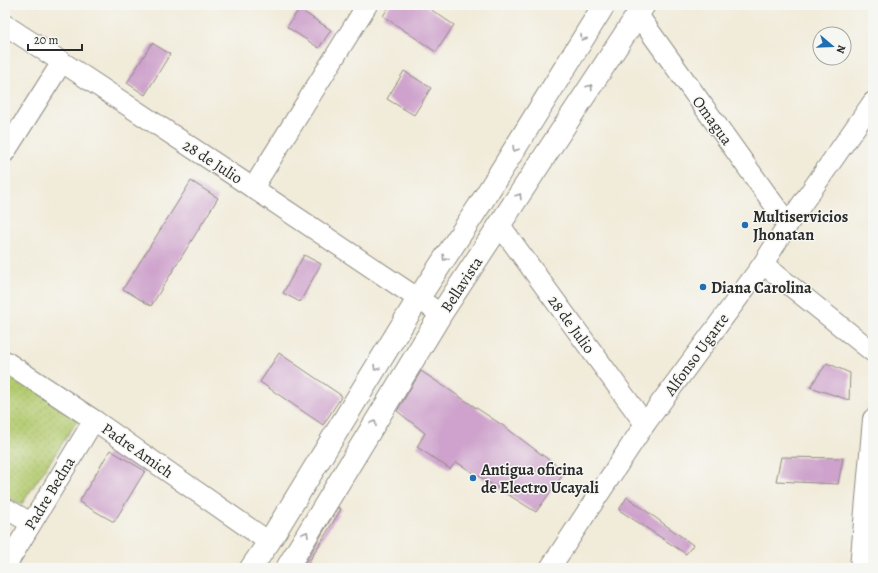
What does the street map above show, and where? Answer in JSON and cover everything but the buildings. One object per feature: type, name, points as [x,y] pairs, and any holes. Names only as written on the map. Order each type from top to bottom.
[{"type":"street","points":[[253,188],[367,5]]},
{"type":"street","name":"Bellavista","points":[[251,568],[269,542],[418,299],[481,204],[604,5]]},
{"type":"street","name":"Bellavista","points":[[287,568],[441,314],[641,10]]},
{"type":"street","name":"Omagua","points":[[641,10],[788,224]]},
{"type":"street","name":"28 de Julio","points":[[5,25],[441,314]]},
{"type":"street","points":[[5,152],[62,62]]},
{"type":"street","name":"Alfonso Ugarte","points":[[557,566],[645,424],[763,264],[788,224],[873,102]]},
{"type":"street","name":"28 de Julio","points":[[499,224],[645,424]]},
{"type":"street","points":[[763,264],[873,352]]},
{"type":"street","name":"Padre Amich","points":[[5,361],[94,420],[269,542]]},
{"type":"street","points":[[860,568],[873,419]]},
{"type":"street","name":"Padre Bedna","points":[[5,567],[94,420]]},
{"type":"street","points":[[5,508],[31,523]]},
{"type":"green space","points":[[5,366],[80,417],[21,505],[5,494]]},
{"type":"place","name":"Multiservicios Jhonatan","points":[[745,225]]},
{"type":"place","name":"Diana Carolina","points":[[703,287]]},
{"type":"place","name":"Antigua oficina de Electro Ucayali","points":[[473,478]]}]
